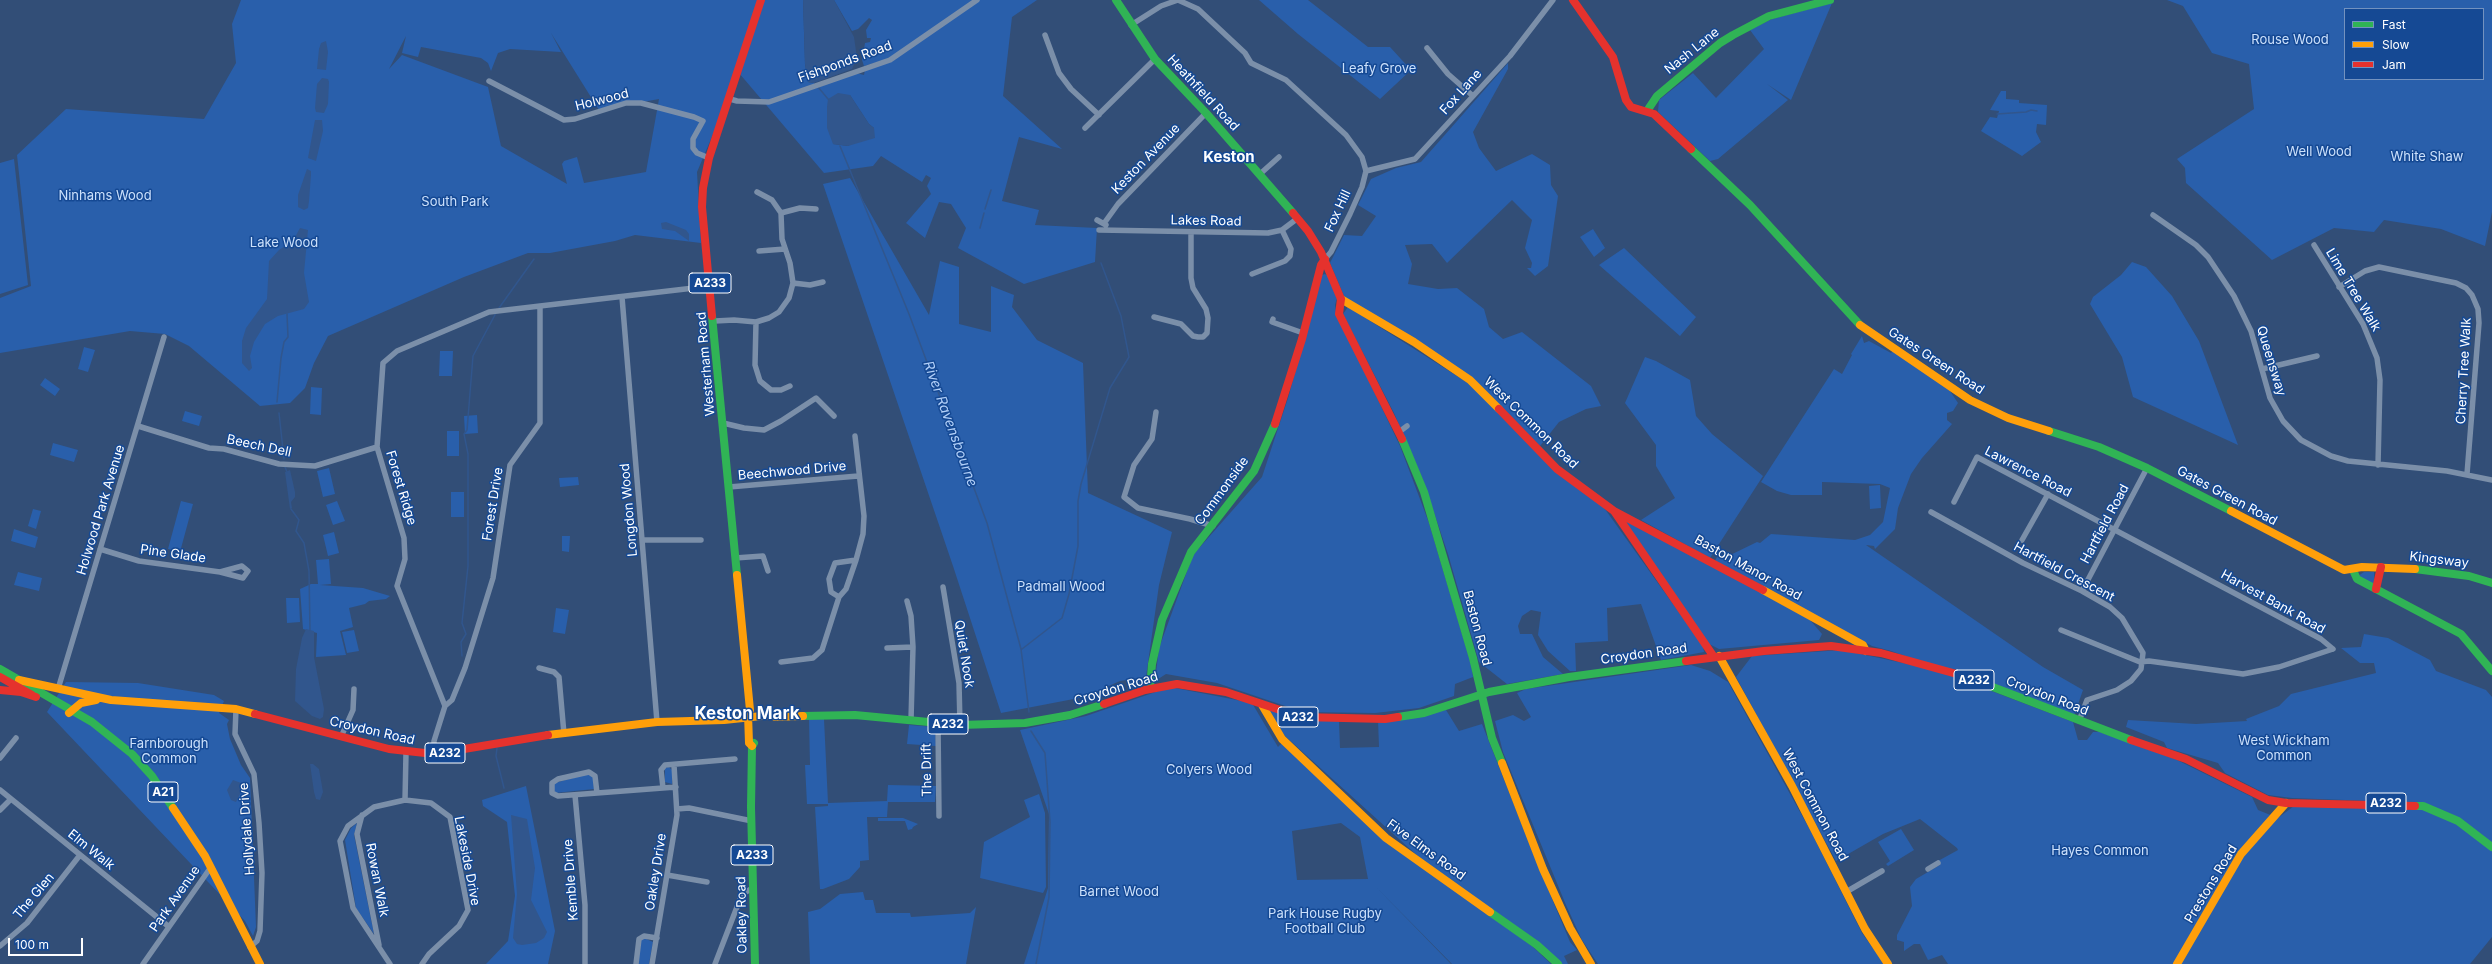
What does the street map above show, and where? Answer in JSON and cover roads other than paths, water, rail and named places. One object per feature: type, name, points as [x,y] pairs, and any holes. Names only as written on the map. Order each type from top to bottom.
[{"type":"main road","name":"Westerham Road","points":[[750,718],[715,321],[702,207],[703,188],[709,158],[730,99],[761,0]]},
{"type":"main road","name":"Heathfield Road","points":[[1116,0],[1131,25],[1155,59],[1206,113],[1298,218],[1325,259],[1341,299]]},
{"type":"main road","name":"Gates Green Road","points":[[1573,0],[1613,57],[1628,104],[1635,110],[1647,111],[1659,118],[1677,138],[1711,166],[1750,205],[1858,324],[1970,400],[2008,418],[2099,447],[2147,468],[2328,563],[2344,570],[2353,570]]},
{"type":"main road","name":"Nash Lane","points":[[1647,111],[1657,96],[1732,34],[1769,16],[1830,0]]},
{"type":"main road","name":"Commonside","points":[[1150,688],[1152,664],[1162,620],[1191,552],[1213,526],[1254,471],[1281,410],[1317,281],[1325,259]]},
{"type":"main road","points":[[1317,281],[1322,272],[1330,274]]},
{"type":"main road","name":"Baston Road","points":[[1341,299],[1339,314],[1399,432],[1422,485],[1439,537],[1492,738],[1543,869],[1570,928],[1592,964]]},
{"type":"main road","name":"West Common Road","points":[[1341,299],[1414,342],[1470,380],[1557,469],[1614,511],[1716,656],[1796,793],[1864,929],[1888,964]]},
{"type":"main road","name":"Baston Manor Road","points":[[1614,511],[1638,522],[1857,642],[1864,647],[1866,651]]},
{"type":"main road","name":"Kingsway","points":[[2353,570],[2362,567],[2381,567],[2442,571],[2492,583]]},
{"type":"main road","points":[[2376,589],[2381,567]]},
{"type":"main road","points":[[2353,570],[2355,577],[2461,634],[2492,672]]},
{"type":"main road","name":"Croydon Road","points":[[81,703],[91,700],[111,700],[236,709],[406,753],[434,754],[487,744],[657,722],[750,718],[772,720],[775,717],[855,715],[960,725],[1049,720],[1078,713],[1150,688],[1177,684],[1194,685],[1226,692],[1262,705],[1309,719],[1385,719],[1424,713],[1481,694],[1569,677],[1716,656],[1823,646],[1866,651],[1942,668],[2079,721],[2178,756],[2268,800],[2286,803],[2374,803],[2423,806],[2458,821],[2492,847]]},
{"type":"main road","name":"A21","points":[[1,676],[19,680]]},
{"type":"main road","name":"A21","points":[[1,676],[38,691],[70,712],[112,736]]},
{"type":"main road","name":"Croydon Road","points":[[19,680],[38,691],[58,689],[111,700]]},
{"type":"main road","name":"A232","points":[[0,690],[21,692],[38,691]]},
{"type":"main road","points":[[70,712],[81,703],[77,693]]},
{"type":"main road","points":[[86,718],[83,708],[91,700]]},
{"type":"main road","name":"Five Elms Road","points":[[1262,705],[1282,739],[1386,838],[1537,945],[1558,964]]},
{"type":"main road","name":"A21","points":[[70,712],[86,718],[112,736],[132,754],[152,776],[211,867],[250,947],[260,964]]},
{"type":"main road","name":"Oakley Road","points":[[750,718],[754,743],[752,746],[752,821],[755,964]]},
{"type":"main road","name":"Prestons Road","points":[[2177,964],[2241,854],[2286,803]]},
{"type":"street","name":"Fishponds Road","points":[[730,99],[737,101],[769,102],[890,60],[977,0]]},
{"type":"street","points":[[1131,25],[1161,6],[1178,0],[1198,9],[1245,53],[1251,63],[1286,80],[1330,117],[1362,157],[1366,171]]},
{"type":"street","name":"Fox Lane","points":[[1366,171],[1415,159],[1510,56],[1553,0]]},
{"type":"street","points":[[1045,35],[1059,73],[1071,89],[1099,115]]},
{"type":"street","points":[[1427,48],[1448,74],[1473,96]]},
{"type":"street","points":[[1085,128],[1155,59]]},
{"type":"street","name":"Holwood","points":[[489,81],[564,120],[575,119],[626,104],[641,103],[694,117],[703,121],[693,140],[693,148],[697,153],[709,158]]},
{"type":"street","name":"Keston Avenue","points":[[1105,222],[1118,204],[1206,113]]},
{"type":"street","points":[[1260,174],[1279,157]]},
{"type":"street","name":"Fox Hill","points":[[1325,259],[1350,214],[1362,186],[1366,171]]},
{"type":"street","points":[[715,321],[734,320],[756,322],[769,318],[779,312],[788,298],[793,283],[790,263],[785,249],[781,213],[772,200],[756,192]]},
{"type":"street","points":[[781,213],[800,208],[816,209]]},
{"type":"street","name":"Queensway","points":[[2153,215],[2196,245],[2208,257],[2234,296],[2252,331],[2270,398],[2275,409],[2301,440],[2331,456],[2348,461],[2467,474],[2492,480]]},
{"type":"street","name":"Lakes Road","points":[[1099,230],[1264,233],[1282,230],[1298,218]]},
{"type":"street","points":[[1097,220],[1105,222],[1109,230]]},
{"type":"street","points":[[1252,274],[1285,261],[1290,256],[1291,250],[1282,230]]},
{"type":"street","points":[[1154,317],[1182,324],[1193,336],[1198,338],[1207,333],[1208,318],[1206,309],[1193,288],[1191,278],[1191,232]]},
{"type":"street","name":"Lime Tree Walk","points":[[2314,245],[2368,333],[2378,362],[2380,380],[2378,465]]},
{"type":"street","points":[[759,251],[785,249]]},
{"type":"street","name":"Cherry Tree Walk","points":[[2339,287],[2365,271],[2379,267],[2456,283],[2466,288],[2472,295],[2478,309],[2479,323],[2467,474]]},
{"type":"street","points":[[793,283],[810,285],[823,282]]},
{"type":"street","points":[[540,306],[711,286]]},
{"type":"street","name":"Longdon Wood","points":[[622,297],[657,722]]},
{"type":"street","name":"Forest Ridge","points":[[445,706],[397,586],[405,559],[404,538],[377,447],[383,363],[396,351],[489,312],[540,306]]},
{"type":"street","name":"Forest Drive","points":[[434,754],[434,741],[445,706],[452,700],[465,668],[493,578],[510,465],[540,423],[540,306]]},
{"type":"street","points":[[1273,319],[1272,322],[1303,333]]},
{"type":"street","points":[[756,322],[755,361],[760,381],[771,390],[782,390],[790,386]]},
{"type":"street","name":"Holwood Park Avenue","points":[[58,689],[164,337]]},
{"type":"street","points":[[2262,369],[2317,356]]},
{"type":"street","points":[[723,423],[744,428],[764,430],[793,414],[816,398],[834,416]]},
{"type":"street","points":[[1156,412],[1152,438],[1134,465],[1124,497],[1138,508],[1190,519],[1213,526]]},
{"type":"street","name":"Beech Dell","points":[[138,426],[209,448],[224,449],[279,464],[315,466],[377,447]]},
{"type":"street","points":[[1399,432],[1407,426]]},
{"type":"street","points":[[781,662],[813,658],[822,650],[840,596],[846,589],[856,560],[863,534],[864,516],[858,476],[855,436]]},
{"type":"street","name":"Lawrence Road","points":[[1954,502],[1977,457],[2115,529]]},
{"type":"street","name":"Hartfield Road","points":[[2082,591],[2147,468]]},
{"type":"street","name":"Beechwood Drive","points":[[729,487],[858,476]]},
{"type":"street","points":[[2022,540],[2048,494]]},
{"type":"street","name":"Hartfield Crescent","points":[[1931,512],[2023,563],[2082,591],[2110,607],[2122,618],[2144,653],[2144,662]]},
{"type":"street","name":"Harvest Bank Road","points":[[2115,529],[2321,639],[2333,649],[2279,667],[2243,674],[2149,661],[2144,662]]},
{"type":"street","points":[[642,540],[701,540]]},
{"type":"street","name":"Pine Glade","points":[[100,549],[139,562],[220,572]]},
{"type":"street","points":[[735,558],[763,556],[768,571]]},
{"type":"street","points":[[840,596],[831,592],[829,579],[835,563],[856,560]]},
{"type":"street","name":"Quiet Nook","points":[[943,587],[959,683],[960,725]]},
{"type":"street","points":[[907,601],[911,616],[913,647],[911,720]]},
{"type":"street","points":[[2061,630],[2144,662],[2141,669],[2131,681],[2102,697],[2087,700],[2079,721]]},
{"type":"street","points":[[887,648],[913,647]]},
{"type":"street","points":[[539,668],[554,672],[559,677],[564,734]]},
{"type":"street","points":[[341,737],[352,710],[354,689]]},
{"type":"street","name":"Hollydale Drive","points":[[236,709],[235,734],[254,774],[260,823],[262,881],[260,930],[257,941],[250,947]]},
{"type":"street","name":"The Drift","points":[[938,724],[939,816]]},
{"type":"street","points":[[0,758],[16,738]]},
{"type":"street","points":[[405,800],[406,753]]},
{"type":"street","points":[[664,788],[662,768],[665,765],[735,759]]},
{"type":"street","name":"Oakley Drive","points":[[654,964],[677,809],[674,765]]},
{"type":"street","points":[[597,793],[595,776],[589,772],[558,779],[552,783],[552,793],[554,795],[575,795],[676,788]]},
{"type":"street","name":"Elm Walk","points":[[0,790],[168,926]]},
{"type":"street","name":"Kemble Drive","points":[[575,795],[585,905],[585,964]]},
{"type":"street","points":[[0,810],[11,799]]},
{"type":"street","name":"Rowan Walk","points":[[390,964],[353,908],[340,841],[348,826],[374,807],[405,800]]},
{"type":"street","name":"Lakeside Drive","points":[[405,800],[431,803],[450,817],[468,910],[459,926],[422,964]]},
{"type":"street","points":[[677,809],[689,808],[752,821]]},
{"type":"street","name":"Rowan Walk","points":[[362,815],[357,834],[379,949]]},
{"type":"street","name":"The Glen","points":[[0,946],[27,923],[80,855]]},
{"type":"street","points":[[1928,869],[1938,863]]},
{"type":"street","name":"Park Avenue","points":[[144,964],[168,926],[211,867]]},
{"type":"street","points":[[1846,892],[1882,872]]},
{"type":"street","points":[[667,875],[707,882]]},
{"type":"street","points":[[715,964],[742,894],[753,888]]},
{"type":"street","points":[[636,964],[639,939],[644,936],[657,938]]},
{"type":"waterway","points":[[818,87],[828,99]]},
{"type":"waterway","points":[[1997,114],[2026,112],[2031,110],[2037,111]]},
{"type":"waterway","name":"River Ravensbourne","points":[[840,146],[909,314],[987,523],[1021,649],[1029,712]]},
{"type":"waterway","points":[[985,209],[991,190]]},
{"type":"waterway","points":[[980,228],[984,213]]},
{"type":"waterway","points":[[499,308],[534,259]]},
{"type":"waterway","points":[[1022,649],[1062,618],[1069,594],[1078,546],[1078,501],[1081,484],[1110,388],[1129,357],[1121,316],[1101,263]]},
{"type":"waterway","points":[[462,656],[461,642],[466,634],[462,623],[468,566],[468,454],[464,434],[467,430],[473,356],[496,313]]},
{"type":"waterway","points":[[277,402],[281,358],[284,342],[288,337],[287,314]]},
{"type":"waterway","points":[[279,413],[284,459]]},
{"type":"waterway","points":[[285,467],[287,472]]},
{"type":"waterway","points":[[291,509],[299,520],[296,531],[304,543],[309,571],[310,630]]},
{"type":"waterway","name":"River Ravensbourne","points":[[1031,731],[1045,753],[1050,822],[1049,897],[1036,964]]},
{"type":"waterway","points":[[497,748],[496,756],[504,788]]},
{"type":"district","name":"Keston","points":[[1229,157]]},
{"type":"district","name":"Keston Mark","points":[[747,714]]},
{"type":"park label","name":"Rouse Wood","points":[[2290,40]]},
{"type":"park label","name":"Leafy Grove","points":[[1379,69]]},
{"type":"park label","name":"Well Wood","points":[[2319,152]]},
{"type":"park label","name":"White Shaw","points":[[2427,157]]},
{"type":"park label","name":"Ninhams Wood","points":[[105,196]]},
{"type":"park label","name":"South Park","points":[[455,202]]},
{"type":"park label","name":"Lake Wood","points":[[284,243]]},
{"type":"park label","name":"Padmall Wood","points":[[1061,587]]},
{"type":"park label","name":"West Wickham Common","points":[[2284,748]]},
{"type":"park label","name":"Farnborough Common","points":[[169,752]]},
{"type":"park label","name":"Colyers Wood","points":[[1209,770]]},
{"type":"park label","name":"Hayes Common","points":[[2100,851]]},
{"type":"park label","name":"Barnet Wood","points":[[1119,892]]},
{"type":"park label","name":"Park House Rugby Football Club","points":[[1325,922]]}]
